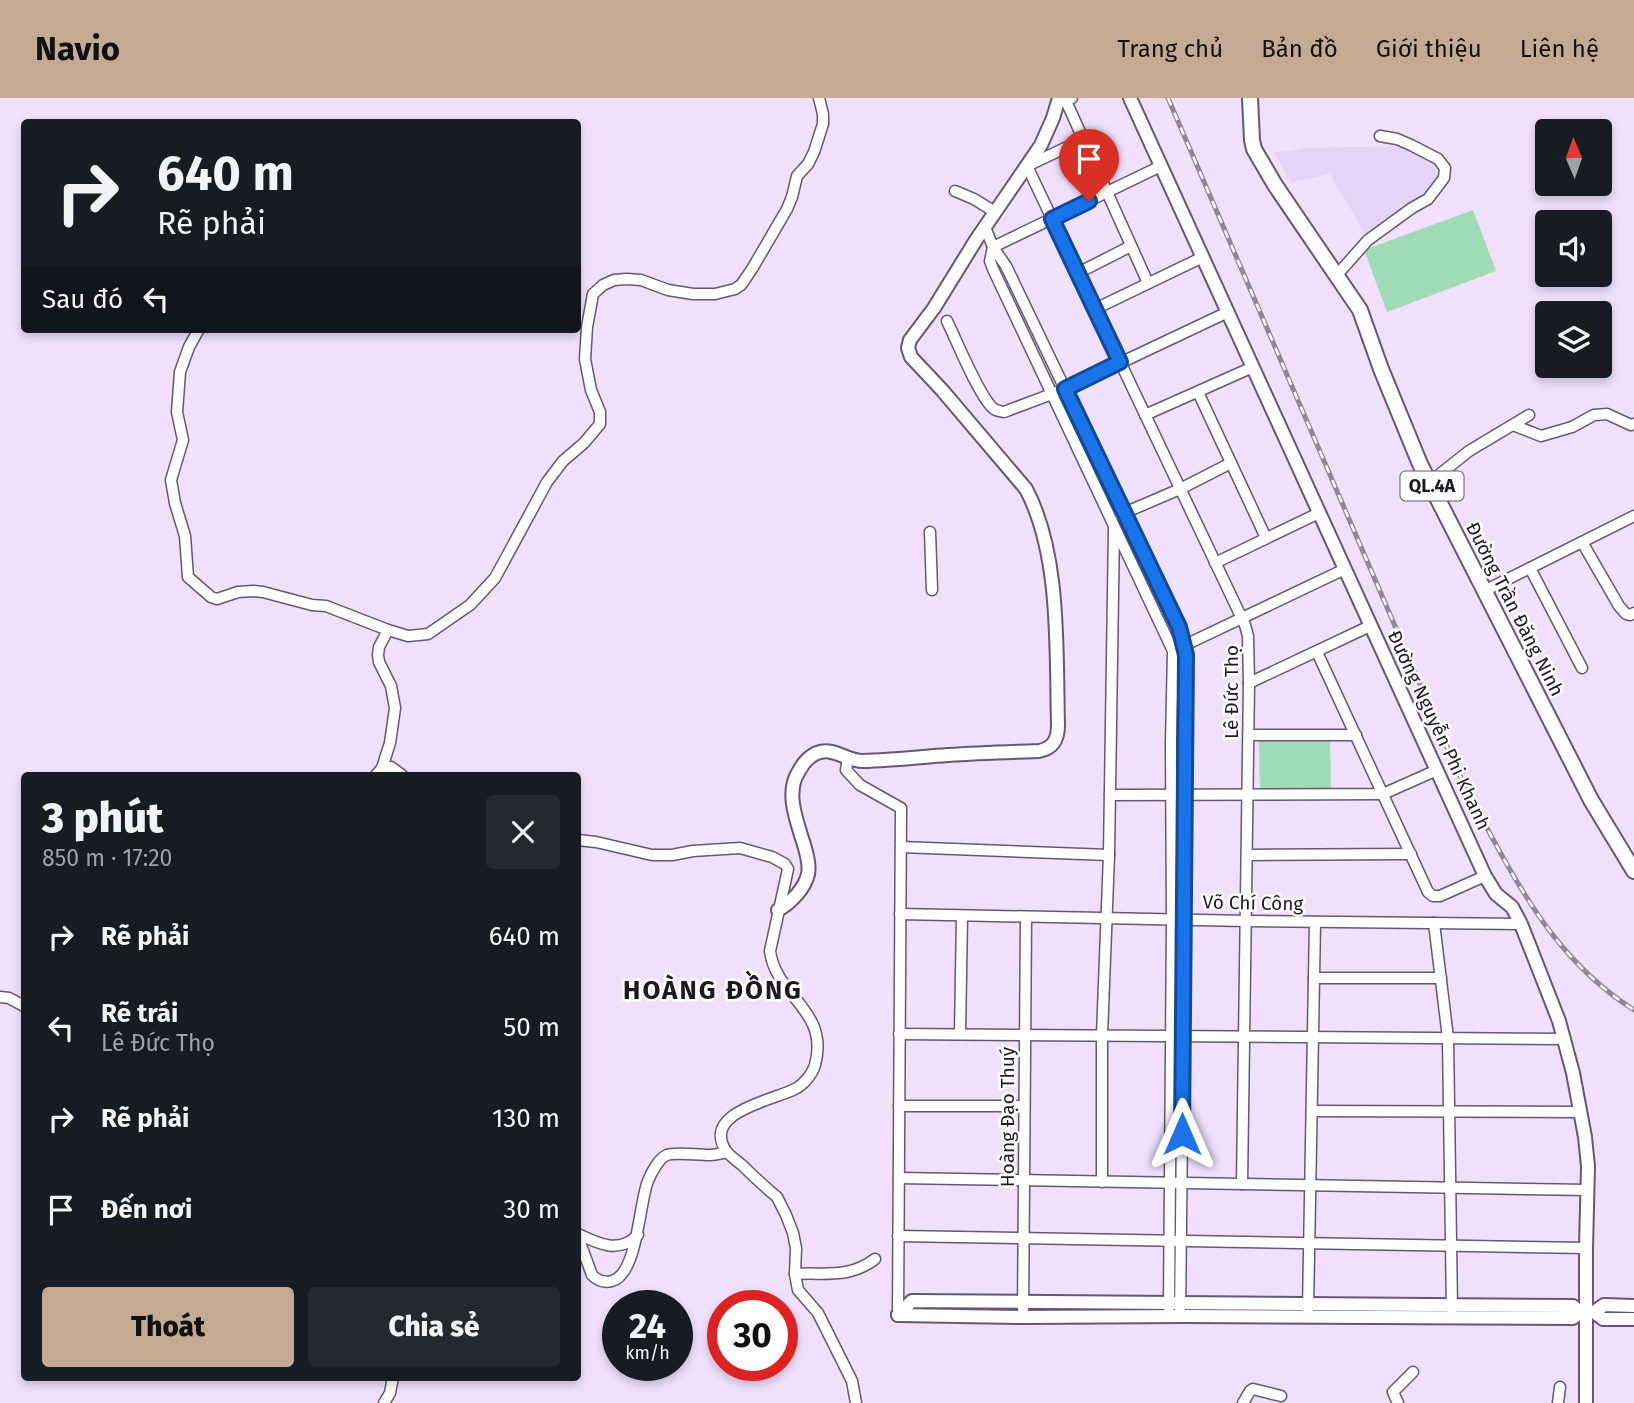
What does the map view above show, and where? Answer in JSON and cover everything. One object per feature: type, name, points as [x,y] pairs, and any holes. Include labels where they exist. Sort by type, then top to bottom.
[{"type":"main road","name":"Đường Trần Đăng Ninh","points":[[1250,98],[1254,149],[1275,185],[1360,310],[1420,464],[1591,800],[1634,870]]},
{"type":"street","points":[[197,333],[180,372],[177,412],[183,440],[171,480],[185,536],[188,577],[211,597],[218,599],[238,592],[264,592],[312,605],[326,606],[408,636],[428,634],[470,605],[495,578],[547,482],[563,461],[584,443],[600,424],[600,412],[591,390],[585,359],[593,294],[603,285],[625,279],[641,280],[683,293],[715,294],[741,285],[781,221],[792,197],[797,176],[808,164],[818,143],[823,124],[819,98]]},
{"type":"street","points":[[778,910],[795,896],[808,874],[792,792],[794,777],[814,755],[827,751],[858,761],[1038,751],[1047,749],[1058,736],[1052,585],[1044,532],[1034,505],[1026,489],[911,357],[908,348],[910,340],[1027,166],[1045,136],[1059,98]]},
{"type":"street","points":[[1072,98],[1066,101],[1148,283]]},
{"type":"street","name":"Đường Nguyễn Phi Khanh","points":[[1130,98],[1485,876],[1496,894],[1512,907],[1553,1003],[1570,1056],[1588,1156],[1586,1403]]},
{"type":"street","points":[[1336,276],[1368,240],[1427,199],[1444,178],[1445,168],[1438,159],[1397,139],[1380,136]]},
{"type":"street","points":[[1027,166],[1084,139]]},
{"type":"street","name":"Lê Đức Thọ","points":[[1027,166],[1248,636],[1247,921],[1242,1184]]},
{"type":"street","points":[[993,247],[1161,166]]},
{"type":"street","points":[[955,191],[995,212]]},
{"type":"street","points":[[985,227],[993,247],[1006,265],[1179,627],[1185,645],[1186,795],[1181,1183],[1175,1240]]},
{"type":"street","points":[[1078,274],[1131,246]]},
{"type":"street","points":[[993,247],[990,261],[993,269],[1173,651],[1170,1182],[1175,1240],[1175,1310]]},
{"type":"street","points":[[1095,309],[1203,257]]},
{"type":"street","points":[[947,321],[988,402],[995,410],[1004,412],[1065,389],[1228,312]]},
{"type":"street","points":[[1145,415],[1252,367]]},
{"type":"street","points":[[1198,392],[1266,538]]},
{"type":"street","points":[[1513,425],[1541,436],[1572,427],[1594,415],[1607,414],[1634,424]]},
{"type":"street","points":[[1430,482],[1469,451],[1529,415]]},
{"type":"street","points":[[1102,1182],[1102,1035],[1109,855],[1114,524],[1124,513],[1231,463]]},
{"type":"street","points":[[1215,563],[1319,513]]},
{"type":"street","points":[[1484,591],[1634,517]]},
{"type":"street","points":[[930,532],[932,590]]},
{"type":"street","points":[[1582,542],[1619,606],[1626,614],[1634,613]]},
{"type":"street","points":[[1530,568],[1582,668]]},
{"type":"street","points":[[1173,651],[1345,569]]},
{"type":"street","points":[[1249,683],[1370,626]]},
{"type":"street","points":[[379,772],[390,743],[395,708],[391,686],[378,655],[388,630]]},
{"type":"street","points":[[1317,652],[1428,892],[1433,896],[1440,896],[1485,876]]},
{"type":"street","points":[[1249,735],[1356,735]]},
{"type":"street","points":[[848,758],[846,770],[860,785],[901,807],[898,1315]]},
{"type":"street","points":[[379,772],[391,767],[398,772]]},
{"type":"street","points":[[1110,795],[1383,794],[1437,770]]},
{"type":"street","points":[[581,840],[652,855],[740,848],[772,858],[785,864],[788,869],[770,951],[772,965],[783,984],[815,1027],[817,1041],[814,1068],[806,1080],[795,1089],[746,1107],[730,1118],[724,1125],[723,1144],[727,1152],[777,1197],[793,1233],[798,1290],[818,1313],[852,1381],[856,1403]]},
{"type":"street","points":[[901,847],[1109,855]]},
{"type":"street","points":[[1247,855],[1411,854]]},
{"type":"street","name":"Võ Chí Công","points":[[900,914],[1521,924]]},
{"type":"street","points":[[960,1034],[962,916]]},
{"type":"street","name":"Hoàng Đạo Thuý","points":[[1023,1317],[1026,917]]},
{"type":"street","points":[[1308,1310],[1315,922]]},
{"type":"street","points":[[1434,923],[1448,1038],[1451,1318]]},
{"type":"street","points":[[1314,978],[1441,978]]},
{"type":"street","points":[[0,997],[21,1005]]},
{"type":"street","points":[[899,1034],[1565,1039]]},
{"type":"street","points":[[899,1106],[1024,1107]]},
{"type":"street","points":[[1312,1111],[1580,1112]]},
{"type":"street","points":[[581,1244],[595,1278],[605,1282],[618,1278],[638,1235],[647,1182],[665,1156],[718,1155],[727,1152]]},
{"type":"street","points":[[899,1178],[1588,1190]]},
{"type":"street","points":[[581,1236],[608,1246],[631,1242],[638,1235]]},
{"type":"street","points":[[898,1236],[1586,1248]]},
{"type":"street","points":[[795,1274],[845,1274],[864,1267],[874,1259]]},
{"type":"street","points":[[898,1315],[912,1301],[1023,1302],[1175,1310]]},
{"type":"street","points":[[898,1315],[1023,1317],[1175,1310],[1308,1310],[1452,1304],[1573,1306],[1603,1319],[1634,1319]]},
{"type":"street","points":[[1308,1310],[1451,1318],[1573,1318],[1604,1305],[1634,1306]]},
{"type":"street","points":[[1398,1403],[1393,1392],[1413,1372]]},
{"type":"street","points":[[384,1403],[390,1393],[392,1381]]},
{"type":"street","points":[[1558,1403],[1559,1387]]},
{"type":"street","points":[[1243,1403],[1253,1389],[1281,1396]]},
{"type":"shaded area","points":[[1408,146],[1438,165],[1441,173],[1423,199],[1366,235],[1330,174],[1291,182],[1274,153],[1305,148]]},
{"type":"green space","points":[[1473,210],[1496,271],[1387,312],[1364,250]]},
{"type":"green space","points":[[1330,739],[1331,789],[1260,791],[1259,741]]},
{"type":"railway","points":[[1168,98],[1471,798],[1522,890],[1553,935],[1589,975],[1634,1010]]},
{"type":"district","name":"HOÀNG ĐỒNG","points":[[713,990]]},
{"type":"route","points":[[1089,201],[1052,219],[1120,362],[1065,389],[1179,627],[1186,655],[1182,1134]]}]
